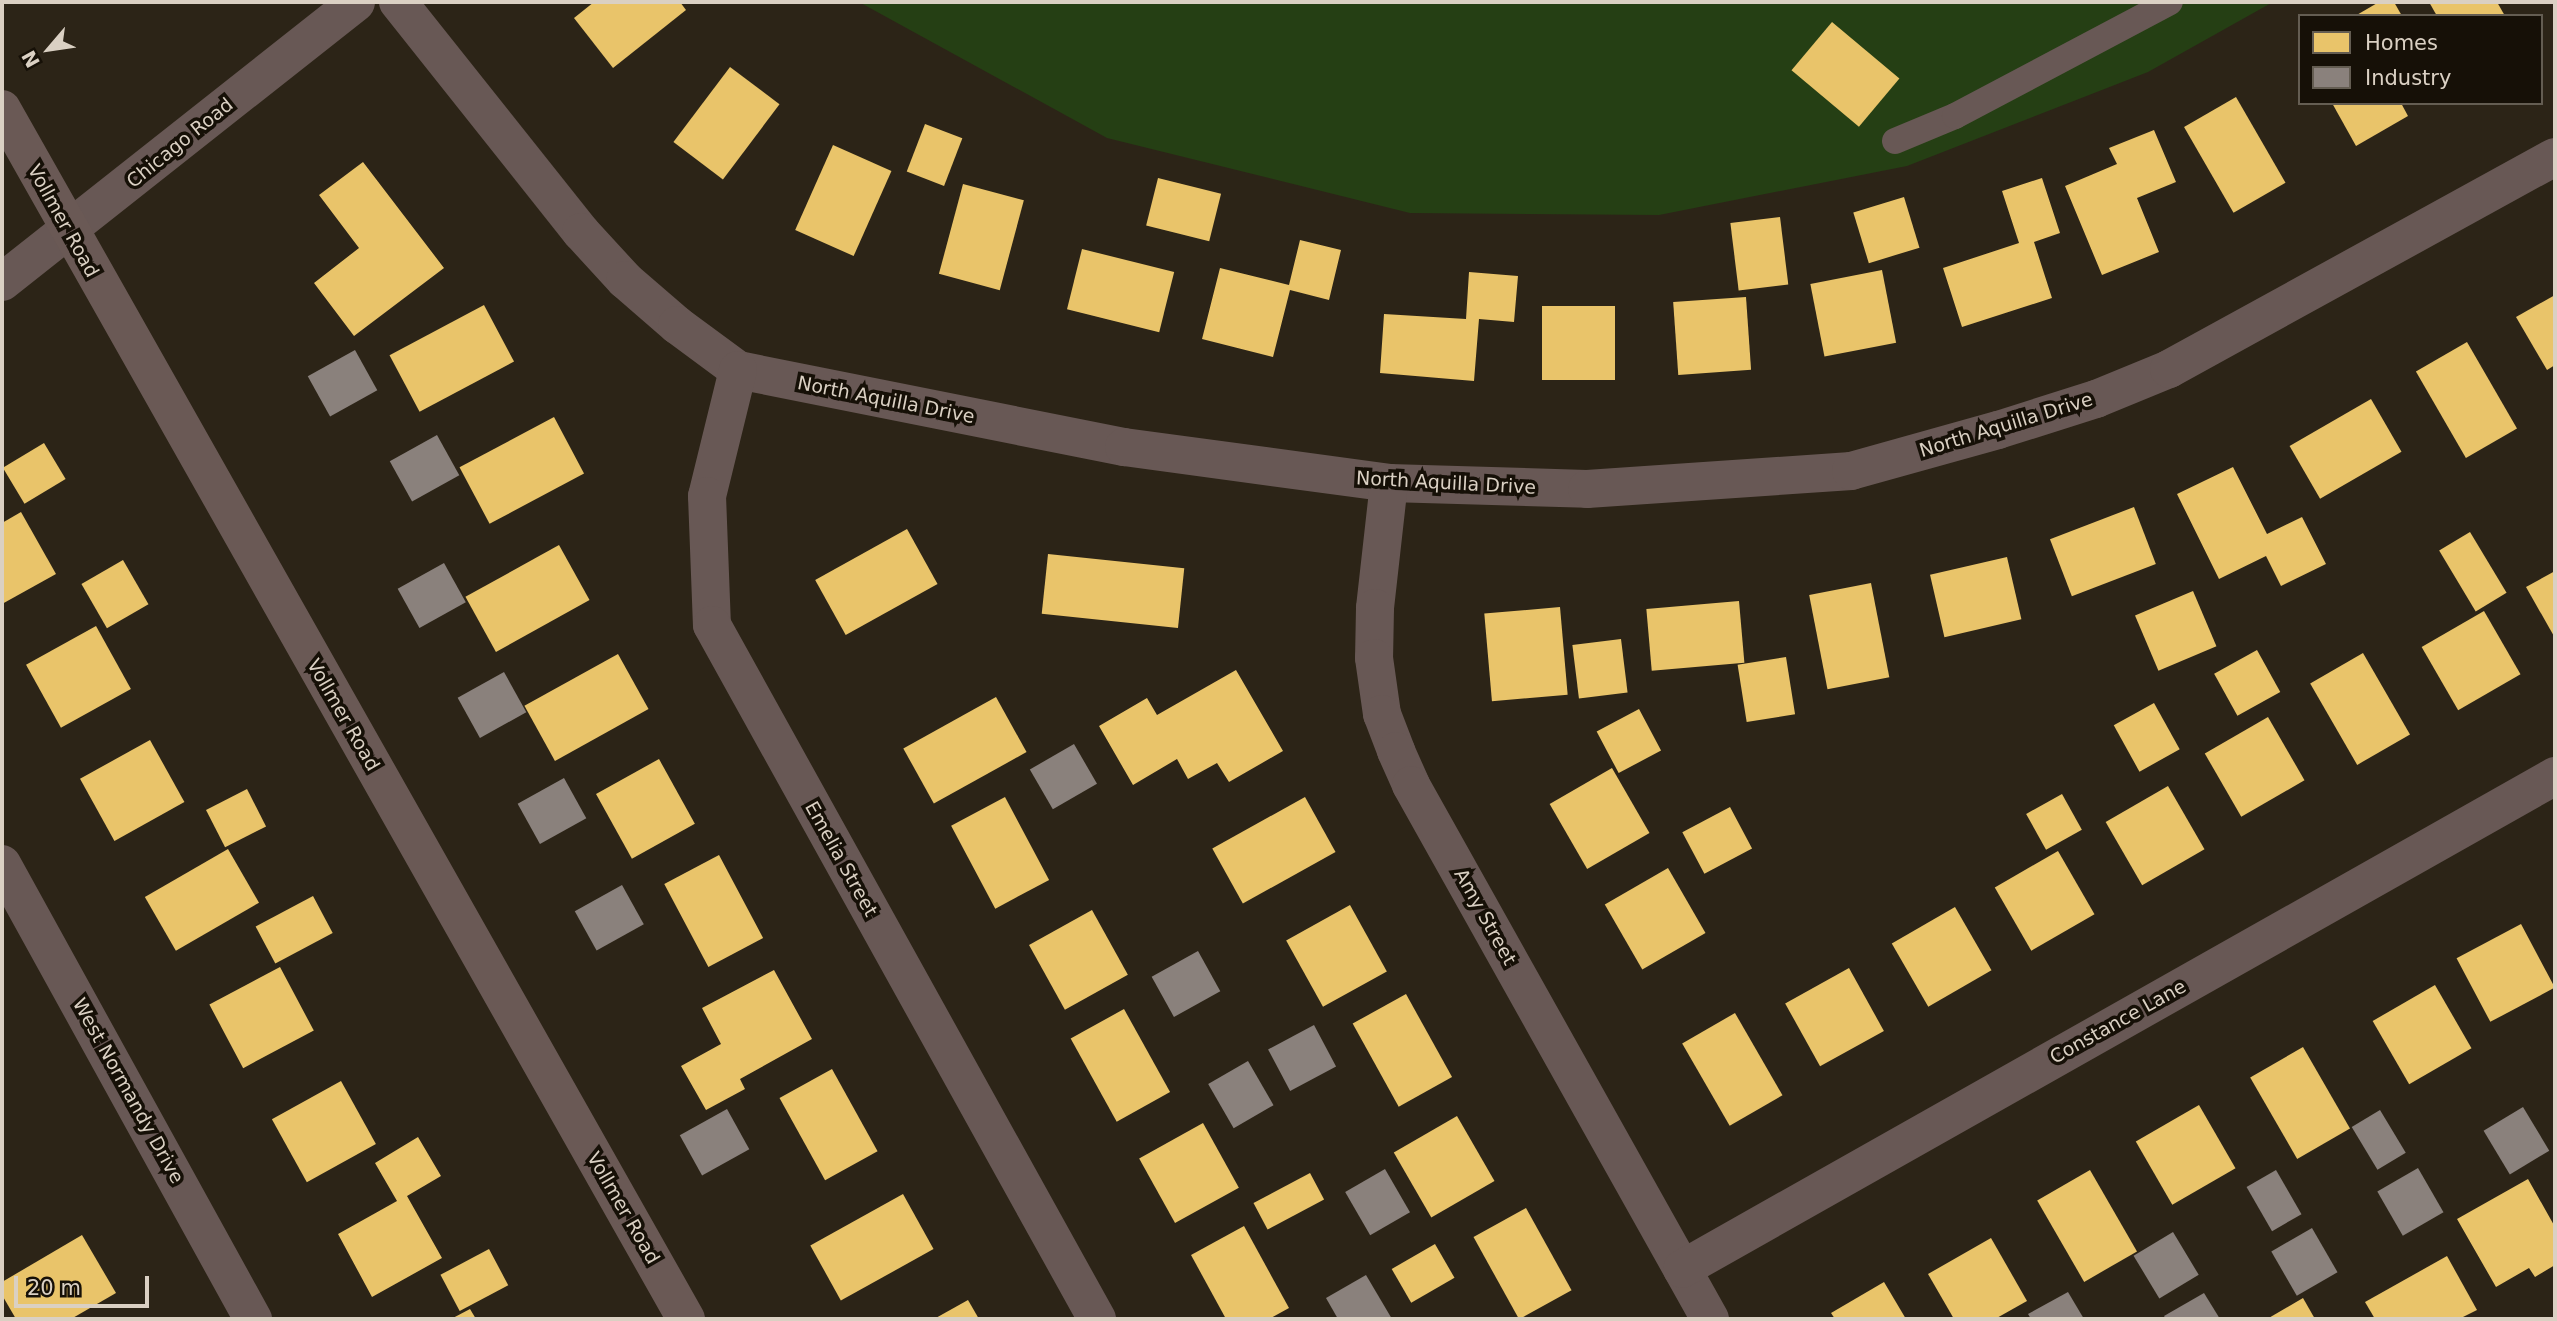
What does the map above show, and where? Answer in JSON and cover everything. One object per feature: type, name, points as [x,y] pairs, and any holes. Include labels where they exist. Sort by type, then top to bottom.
[{"type":"main road","name":"Vollmer Road","points":[[2,109],[68,232],[686,1319]]},
{"type":"street","name":"Chicago Road","points":[[2,282],[356,2]]},
{"type":"street","name":"North Aquilla Drive","points":[[398,2],[581,232],[625,280],[677,325],[738,370],[1124,447],[1390,483],[1587,489],[1851,471],[1998,430],[2096,399],[2169,369],[2555,157]]},
{"type":"street","name":"Emelia Street","points":[[738,370],[707,496],[712,625],[1097,1319]]},
{"type":"street","name":"Amy Street","points":[[1390,483],[1375,608],[1374,658],[1387,727],[1411,785],[1710,1319]]},
{"type":"street","name":"Constance Lane","points":[[1682,1269],[2555,776]]},
{"type":"street","name":"West Normandy Drive","points":[[2,864],[253,1319]]},
{"type":"lane","points":[[1895,141],[1955,116],[2170,2]]},
{"type":"green space","points":[[859,2],[2273,2],[2148,72],[1907,166],[1659,215],[1410,213],[1107,138]]},
{"type":"building: Homes","points":[[594,2],[680,2],[686,10],[613,68],[574,18]]},
{"type":"building: Homes","points":[[2379,2],[2394,2],[2401,14],[2358,14]]},
{"type":"building: Homes","points":[[2429,2],[2497,2],[2504,14],[2436,14]]},
{"type":"building: Homes","points":[[1832,22],[1899,79],[1859,127],[1792,70]]},
{"type":"building: Homes","points":[[730,67],[780,104],[723,179],[673,142]]},
{"type":"building: Homes","points":[[2236,97],[2286,183],[2234,213],[2184,127]]},
{"type":"building: Homes","points":[[2333,105],[2402,105],[2408,116],[2356,146]]},
{"type":"building: Homes","points":[[925,124],[962,138],[944,186],[907,172]]},
{"type":"building: Homes","points":[[2154,130],[2176,182],[2137,198],[2159,252],[2102,275],[2065,186],[2117,164],[2109,148]]},
{"type":"building: Homes","points":[[833,145],[891,171],[854,256],[795,230]]},
{"type":"building: Homes","points":[[363,162],[444,268],[354,336],[314,283],[359,248],[319,195]]},
{"type":"building: Homes","points":[[1158,178],[1221,194],[1209,241],[1146,226]]},
{"type":"building: Homes","points":[[2042,178],[2060,233],[2034,242],[2052,298],[1962,327],[1943,268],[2019,243],[2002,191]]},
{"type":"building: Homes","points":[[963,184],[1024,200],[1000,290],[939,274]]},
{"type":"building: Homes","points":[[1904,197],[1919,248],[1869,263],[1853,212]]},
{"type":"building: Homes","points":[[1780,217],[1788,284],[1739,291],[1730,223]]},
{"type":"building: Homes","points":[[1300,240],[1341,250],[1329,300],[1290,290],[1273,357],[1202,339],[1220,268],[1289,285]]},
{"type":"building: Homes","points":[[1082,249],[1174,272],[1159,332],[1067,309]]},
{"type":"building: Homes","points":[[1882,270],[1896,343],[1824,357],[1810,284]]},
{"type":"building: Homes","points":[[1469,272],[1518,276],[1514,322],[1479,319],[1474,381],[1380,373],[1384,314],[1466,319]]},
{"type":"building: Homes","points":[[2555,295],[2555,365],[2547,370],[2516,317]]},
{"type":"building: Homes","points":[[1746,297],[1751,370],[1678,375],[1673,302]]},
{"type":"building: Homes","points":[[484,305],[514,362],[420,412],[390,355]]},
{"type":"building: Homes","points":[[1542,306],[1615,306],[1615,380],[1542,380]]},
{"type":"building: Homes","points":[[2467,342],[2517,429],[2466,458],[2416,372]]},
{"type":"building: Homes","points":[[2371,399],[2402,452],[2320,499],[2290,446]]},
{"type":"building: Homes","points":[[554,417],[584,474],[490,524],[460,467]]},
{"type":"building: Homes","points":[[44,443],[66,479],[24,504],[3,468]]},
{"type":"building: Homes","points":[[2233,467],[2267,534],[2302,517],[2326,564],[2281,586],[2266,556],[2219,579],[2177,494]]},
{"type":"building: Homes","points":[[2134,507],[2156,564],[2072,596],[2050,539]]},
{"type":"building: Homes","points":[[21,512],[56,574],[2,604],[2,523]]},
{"type":"building: Homes","points":[[907,529],[938,584],[846,635],[815,580]]},
{"type":"building: Homes","points":[[2470,532],[2507,593],[2476,611],[2439,551]]},
{"type":"building: Homes","points":[[559,545],[590,600],[496,652],[465,597]]},
{"type":"building: Homes","points":[[1048,554],[1184,568],[1178,628],[1042,614]]},
{"type":"building: Homes","points":[[2007,557],[2021,619],[1944,637],[1930,575]]},
{"type":"building: Homes","points":[[123,560],[148,604],[107,628],[81,584]]},
{"type":"building: Homes","points":[[2555,571],[2555,638],[2526,587]]},
{"type":"building: Homes","points":[[1871,583],[1889,677],[1827,689],[1809,595]]},
{"type":"building: Homes","points":[[2193,591],[2216,646],[2158,671],[2135,616]]},
{"type":"building: Homes","points":[[1739,601],[1744,663],[1652,671],[1646,609]]},
{"type":"building: Homes","points":[[1560,607],[1568,695],[1492,701],[1484,614]]},
{"type":"building: Homes","points":[[2484,611],[2520,674],[2458,710],[2422,647]]},
{"type":"building: Homes","points":[[96,626],[131,689],[61,728],[26,665]]},
{"type":"building: Homes","points":[[1621,639],[1628,693],[1579,699],[1572,645]]},
{"type":"building: Homes","points":[[2257,650],[2280,692],[2237,716],[2214,674]]},
{"type":"building: Homes","points":[[2363,653],[2410,734],[2357,765],[2310,684]]},
{"type":"building: Homes","points":[[618,654],[649,709],[555,761],[524,706]]},
{"type":"building: Homes","points":[[1786,657],[1795,714],[1747,722],[1738,665]]},
{"type":"building: Homes","points":[[1236,670],[1283,751],[1229,782],[1217,763],[1188,779],[1177,759],[1133,785],[1099,726],[1147,698],[1157,715]]},
{"type":"building: Homes","points":[[996,697],[1027,752],[934,803],[903,748]]},
{"type":"building: Homes","points":[[2154,703],[2180,749],[2139,772],[2114,725]]},
{"type":"building: Homes","points":[[1639,709],[1661,750],[1619,773],[1597,732]]},
{"type":"building: Homes","points":[[2268,717],[2304,780],[2241,817],[2205,754]]},
{"type":"building: Homes","points":[[150,740],[184,802],[114,841],[80,779]]},
{"type":"building: Homes","points":[[659,759],[695,824],[632,859],[596,794]]},
{"type":"building: Homes","points":[[1612,768],[1650,833],[1587,869],[1550,804]]},
{"type":"building: Homes","points":[[2168,786],[2204,849],[2142,885],[2106,822]]},
{"type":"building: Homes","points":[[247,789],[266,826],[225,847],[206,810]]},
{"type":"building: Homes","points":[[2062,794],[2082,830],[2046,850],[2026,814]]},
{"type":"building: Homes","points":[[1005,797],[1049,880],[995,909],[951,826]]},
{"type":"building: Homes","points":[[1305,797],[1336,852],[1243,903],[1212,848]]},
{"type":"building: Homes","points":[[1730,807],[1752,848],[1704,874],[1682,832]]},
{"type":"building: Homes","points":[[228,849],[259,903],[176,951],[145,897]]},
{"type":"building: Homes","points":[[2058,851],[2094,914],[2031,951],[1995,888]]},
{"type":"building: Homes","points":[[719,855],[763,938],[708,967],[664,884]]},
{"type":"building: Homes","points":[[1668,868],[1706,933],[1642,969],[1605,904]]},
{"type":"building: Homes","points":[[313,896],[333,933],[275,964],[256,927]]},
{"type":"building: Homes","points":[[1350,905],[1387,971],[1323,1007],[1286,940]]},
{"type":"building: Homes","points":[[1955,907],[1992,970],[1928,1007],[1892,944]]},
{"type":"building: Homes","points":[[1092,910],[1128,975],[1065,1010],[1029,945]]},
{"type":"building: Homes","points":[[2521,924],[2555,988],[2490,1022],[2457,958]]},
{"type":"building: Homes","points":[[280,967],[314,1031],[243,1068],[209,1005]]},
{"type":"building: Homes","points":[[1849,968],[1884,1031],[1820,1066],[1785,1003]]},
{"type":"building: Homes","points":[[774,970],[812,1039],[740,1079],[745,1089],[706,1110],[681,1066],[721,1044],[702,1008]]},
{"type":"building: Homes","points":[[2435,985],[2472,1048],[2409,1084],[2373,1021]]},
{"type":"building: Homes","points":[[1406,994],[1452,1077],[1399,1107],[1353,1024]]},
{"type":"building: Homes","points":[[1124,1009],[1170,1092],[1117,1122],[1071,1039]]},
{"type":"building: Homes","points":[[1735,1013],[1782,1095],[1730,1126],[1682,1044]]},
{"type":"building: Homes","points":[[2303,1047],[2350,1128],[2297,1159],[2250,1078]]},
{"type":"building: Homes","points":[[832,1069],[878,1151],[825,1180],[780,1098]]},
{"type":"building: Homes","points":[[341,1081],[376,1144],[307,1182],[272,1119]]},
{"type":"building: Homes","points":[[2199,1105],[2236,1168],[2172,1205],[2136,1142]]},
{"type":"building: Homes","points":[[1457,1116],[1494,1181],[1431,1217],[1394,1152]]},
{"type":"building: Homes","points":[[1203,1123],[1239,1188],[1175,1223],[1139,1158]]},
{"type":"building: Homes","points":[[418,1137],[441,1176],[407,1196],[442,1258],[372,1297],[338,1234],[397,1201],[375,1163]]},
{"type":"building: Homes","points":[[2090,1170],[2137,1251],[2084,1282],[2037,1200]]},
{"type":"building: Homes","points":[[1310,1173],[1324,1199],[1268,1230],[1253,1203]]},
{"type":"building: Homes","points":[[2528,1179],[2555,1227],[2555,1265],[2535,1277],[2529,1268],[2496,1287],[2457,1219]]},
{"type":"building: Homes","points":[[903,1194],[934,1249],[841,1300],[810,1245]]},
{"type":"building: Homes","points":[[1526,1208],[1572,1290],[1519,1319],[1474,1237]]},
{"type":"building: Homes","points":[[1244,1226],[1289,1308],[1269,1319],[1226,1319],[1191,1255]]},
{"type":"building: Homes","points":[[82,1235],[116,1293],[71,1319],[16,1319],[2,1295],[2,1282]]},
{"type":"building: Homes","points":[[1991,1238],[2027,1301],[1995,1319],[1954,1319],[1928,1274]]},
{"type":"building: Homes","points":[[1435,1244],[1454,1278],[1411,1303],[1392,1269]]},
{"type":"building: Homes","points":[[489,1249],[508,1285],[460,1311],[440,1275]]},
{"type":"building: Homes","points":[[2447,1256],[2477,1310],[2459,1319],[2375,1319],[2365,1302]]},
{"type":"building: Homes","points":[[1884,1282],[1906,1319],[1835,1319],[1831,1313]]},
{"type":"building: Homes","points":[[2303,1298],[2315,1319],[2267,1319]]},
{"type":"building: Homes","points":[[968,1300],[979,1319],[934,1319]]},
{"type":"building: Homes","points":[[470,1309],[476,1319],[451,1319]]},
{"type":"building: Industry","points":[[355,350],[377,390],[330,416],[308,376]]},
{"type":"building: Industry","points":[[437,435],[459,475],[412,501],[390,461]]},
{"type":"building: Industry","points":[[444,563],[466,602],[419,628],[398,589]]},
{"type":"building: Industry","points":[[504,672],[526,712],[480,738],[458,698]]},
{"type":"building: Industry","points":[[1074,744],[1097,784],[1053,809],[1030,770]]},
{"type":"building: Industry","points":[[564,778],[586,818],[540,844],[518,804]]},
{"type":"building: Industry","points":[[622,885],[644,924],[597,951],[575,911]]},
{"type":"building: Industry","points":[[1198,951],[1220,991],[1174,1017],[1152,977]]},
{"type":"building: Industry","points":[[1314,1025],[1336,1066],[1290,1091],[1268,1049]]},
{"type":"building: Industry","points":[[1248,1061],[1274,1105],[1234,1128],[1208,1084]]},
{"type":"building: Industry","points":[[2523,1107],[2549,1151],[2510,1174],[2484,1131]]},
{"type":"building: Industry","points":[[727,1109],[749,1149],[702,1175],[680,1135]]},
{"type":"building: Industry","points":[[2380,1110],[2406,1153],[2377,1170],[2352,1127]]},
{"type":"building: Industry","points":[[2418,1168],[2444,1212],[2403,1236],[2377,1192]]},
{"type":"building: Industry","points":[[1385,1169],[1410,1212],[1370,1235],[1345,1192]]},
{"type":"building: Industry","points":[[2276,1170],[2302,1214],[2272,1231],[2247,1187]]},
{"type":"building: Industry","points":[[2312,1228],[2338,1272],[2297,1296],[2271,1252]]},
{"type":"building: Industry","points":[[2173,1232],[2199,1275],[2159,1299],[2134,1256]]},
{"type":"building: Industry","points":[[1366,1275],[1392,1319],[1338,1319],[1326,1298]]},
{"type":"building: Industry","points":[[2068,1292],[2084,1319],[2031,1319],[2028,1314]]},
{"type":"building: Industry","points":[[2204,1293],[2220,1319],[2166,1319],[2164,1316]]}]
